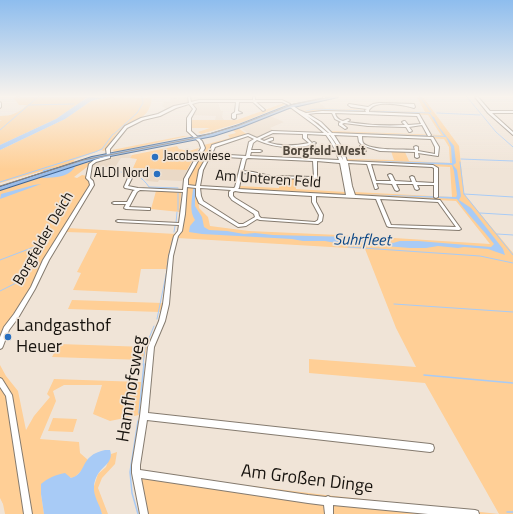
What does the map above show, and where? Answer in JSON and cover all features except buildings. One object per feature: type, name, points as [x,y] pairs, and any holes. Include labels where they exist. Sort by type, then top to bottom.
[{"type":"main road","points":[[0,189],[109,155],[196,138],[249,121]]},
{"type":"street","points":[[109,155],[108,149],[126,127],[138,121]]},
{"type":"street","name":"Hamfhofsweg","points":[[144,514],[136,473],[144,416],[151,347],[163,316],[172,253],[176,236],[180,230],[187,176],[203,148],[202,144],[189,128],[189,121]]},
{"type":"street","points":[[314,121],[330,134],[341,149],[351,196]]},
{"type":"street","points":[[340,121],[344,123],[376,127],[392,124],[408,126],[423,125]]},
{"type":"street","points":[[345,128],[340,124],[347,121]]},
{"type":"street","points":[[376,127],[377,121]]},
{"type":"street","points":[[421,121],[437,147],[436,162]]},
{"type":"street","points":[[499,121],[513,134]]},
{"type":"street","points":[[404,122],[410,131]]},
{"type":"street","points":[[392,124],[394,130]]},
{"type":"street","points":[[314,195],[314,203],[320,210],[321,215],[318,222],[262,220],[257,217],[253,211],[231,198],[232,192],[237,188],[244,159],[248,156],[251,142],[272,132],[431,137]]},
{"type":"street","points":[[305,133],[305,138],[312,143],[314,152]]},
{"type":"street","points":[[257,217],[244,225],[238,226],[199,200],[199,173],[210,155],[213,146],[248,135],[278,146],[295,147],[312,143]]},
{"type":"street","points":[[360,135],[361,142],[364,145],[381,150],[437,155]]},
{"type":"street","points":[[264,142],[272,139]]},
{"type":"street","points":[[291,142],[297,152]]},
{"type":"street","points":[[364,145],[362,146],[364,151]]},
{"type":"street","points":[[378,145],[384,156]]},
{"type":"street","points":[[278,146],[278,152]]},
{"type":"street","points":[[399,146],[400,151]]},
{"type":"street","points":[[416,147],[417,157]]},
{"type":"street","points":[[249,151],[260,151]]},
{"type":"street","points":[[210,155],[433,166],[436,168],[437,199],[459,229],[389,226],[378,198]]},
{"type":"street","name":"Borgfelder Deich","points":[[0,346],[6,329],[16,316],[33,288],[46,260],[92,185],[88,173],[90,161]]},
{"type":"street","points":[[241,172],[270,177],[316,178],[315,161]]},
{"type":"street","points":[[369,163],[375,179],[374,182],[376,188]]},
{"type":"street","points":[[390,175],[397,190]]},
{"type":"street","points":[[412,177],[416,189]]},
{"type":"street","points":[[130,178],[126,187],[139,189]]},
{"type":"street","points":[[374,182],[436,184]]},
{"type":"street","name":"Am Unteren Feld","points":[[139,189],[199,187],[314,195],[437,199]]},
{"type":"street","points":[[139,189],[135,191],[126,208],[148,209]]},
{"type":"street","points":[[114,203],[129,203]]},
{"type":"street","points":[[118,221],[181,224]]},
{"type":"street","points":[[0,381],[9,395],[28,514]]},
{"type":"street","points":[[144,416],[430,448]]},
{"type":"street","name":"Am Großen Dinge","points":[[136,473],[308,499],[475,514]]},
{"type":"street","points":[[328,500],[329,514]]},
{"type":"shaded area","points":[[0,121],[52,121],[0,145]]},
{"type":"shaded area","points":[[61,121],[134,121],[120,130],[104,151],[101,150],[74,160],[75,166],[90,162],[87,167],[74,177],[77,178],[82,175],[87,176],[90,184],[30,291],[0,338],[0,190],[39,178],[42,171],[0,183],[0,150]]},
{"type":"shaded area","points":[[191,121],[245,121],[201,134],[198,132],[210,128],[192,128]]},
{"type":"shaded area","points":[[257,121],[284,122],[270,128],[273,130],[256,138],[242,129],[244,128],[242,127]]},
{"type":"shaded area","points":[[432,121],[441,121],[459,146],[464,194],[513,253],[513,514],[499,514],[425,383],[309,373],[309,359],[416,367],[396,328],[365,249],[177,238],[183,227],[187,188],[197,188],[199,208],[208,217],[210,226],[249,231],[490,244],[456,201],[355,195],[354,192],[452,197],[450,167],[348,162],[347,159],[394,160],[391,151],[405,152],[409,161],[450,163],[449,147],[444,139],[333,134],[331,131],[441,135]]},
{"type":"shaded area","points":[[238,128],[248,135],[211,146],[211,150],[197,176],[198,185],[188,185],[187,179],[204,145],[230,138],[228,135],[236,133],[233,130]]},
{"type":"shaded area","points":[[188,136],[115,152],[112,150]]},
{"type":"shaded area","name":"Jacobswiese","points":[[177,146],[179,149],[189,151],[199,148],[187,170],[133,168],[137,159],[130,158],[132,155]]},
{"type":"shaded area","points":[[125,154],[132,155],[130,158],[121,158],[115,167],[91,167],[95,162]]},
{"type":"shaded area","points":[[142,168],[187,170],[182,181],[159,180],[158,182],[147,181],[139,173]]},
{"type":"shaded area","points":[[280,178],[296,179],[296,189],[345,192],[345,194],[344,196],[241,191],[238,189],[239,186],[279,188]]},
{"type":"shaded area","points":[[156,191],[181,192],[180,212],[151,209]]},
{"type":"shaded area","points":[[67,228],[176,234],[168,269],[141,269],[137,293],[73,290],[81,273],[77,272],[97,233],[65,232]]},
{"type":"shaded area","points":[[72,300],[163,303],[160,312],[68,309]]},
{"type":"shaded area","points":[[59,344],[147,347],[144,360],[52,357]]},
{"type":"shaded area","points":[[0,365],[6,376],[18,391],[26,430],[34,416],[50,397],[47,394],[54,379],[141,382],[139,415],[110,421],[93,414],[102,385],[64,385],[53,391],[56,401],[40,439],[79,442],[80,453],[88,460],[77,475],[72,478],[69,477],[41,494],[44,514],[5,514],[0,498]]},
{"type":"shaded area","points":[[53,418],[77,419],[73,432],[48,431]]},
{"type":"shaded area","points":[[117,452],[115,464],[102,478],[98,488],[108,514],[102,514],[94,497],[94,486],[98,474],[106,467],[111,454]]},
{"type":"shaded area","points":[[139,472],[325,495],[499,514],[147,514]]},
{"type":"water","points":[[52,121],[61,121],[0,150],[0,145]]},
{"type":"water","name":"Suhrfleet","points":[[434,121],[436,121],[454,146],[456,163],[453,165],[457,170],[461,196],[459,200],[471,208],[503,249],[505,255],[488,249],[464,247],[458,248],[438,246],[410,248],[385,246],[367,242],[341,244],[325,241],[303,241],[189,232],[190,226],[195,220],[191,205],[193,189],[195,188],[195,206],[202,217],[204,227],[209,230],[244,234],[255,233],[273,235],[351,237],[361,240],[377,239],[393,243],[400,241],[418,241],[491,247],[494,244],[457,199],[356,194],[456,197],[454,171],[452,165],[349,160],[452,163],[451,147],[446,137],[333,132],[444,136]]},
{"type":"water","points":[[69,165],[75,167],[72,171],[65,175],[41,177],[43,170]]},
{"type":"water","points":[[41,184],[0,199],[1,194]]},
{"type":"water","points":[[110,450],[111,458],[97,475],[94,486],[95,494],[102,514],[44,514],[41,484],[52,477],[65,473],[71,478],[75,477],[80,472],[87,460],[97,452]]},
{"type":"waterway","points":[[0,130],[10,121]]},
{"type":"waterway","points":[[114,134],[128,121]]},
{"type":"waterway","points":[[487,121],[496,132],[513,147]]},
{"type":"waterway","points":[[0,182],[95,152],[102,149],[113,134]]},
{"type":"waterway","points":[[461,159],[513,161]]},
{"type":"waterway","points":[[460,162],[464,194]]},
{"type":"waterway","points":[[121,172],[137,176],[149,187],[178,188]]},
{"type":"waterway","points":[[178,193],[178,210]]},
{"type":"waterway","points":[[464,194],[513,197]]},
{"type":"waterway","points":[[464,194],[513,255]]},
{"type":"waterway","points":[[176,223],[177,212]]},
{"type":"waterway","points":[[480,213],[513,215]]},
{"type":"waterway","points":[[174,232],[175,226]]},
{"type":"waterway","points":[[497,234],[513,235]]},
{"type":"waterway","points":[[170,251],[173,238]]},
{"type":"waterway","points":[[0,260],[34,247]]},
{"type":"waterway","name":"Suhrfleet","points":[[348,247],[480,256],[513,263]]},
{"type":"waterway","points":[[167,267],[169,254]]},
{"type":"waterway","points":[[0,291],[24,279],[34,262]]},
{"type":"waterway","points":[[157,319],[167,270]]},
{"type":"waterway","points":[[394,304],[513,312]]},
{"type":"waterway","points":[[143,365],[145,348],[154,326]]},
{"type":"waterway","points":[[139,413],[144,364]]},
{"type":"waterway","points":[[424,375],[513,383]]},
{"type":"waterway","points":[[138,421],[130,472],[132,493],[138,514]]},
{"type":"waterway","points":[[507,512],[513,512]]},
{"type":"tram line","points":[[0,186],[83,160],[191,139],[250,121]]},
{"type":"place","name":"Jacobswiese","points":[[155,157]]},
{"type":"place","name":"ALDI Nord","points":[[157,174]]},
{"type":"place","name":"Landgasthof Heuer","points":[[8,337]]},
{"type":"district","name":"Borgfeld-West","points":[[324,152]]}]
